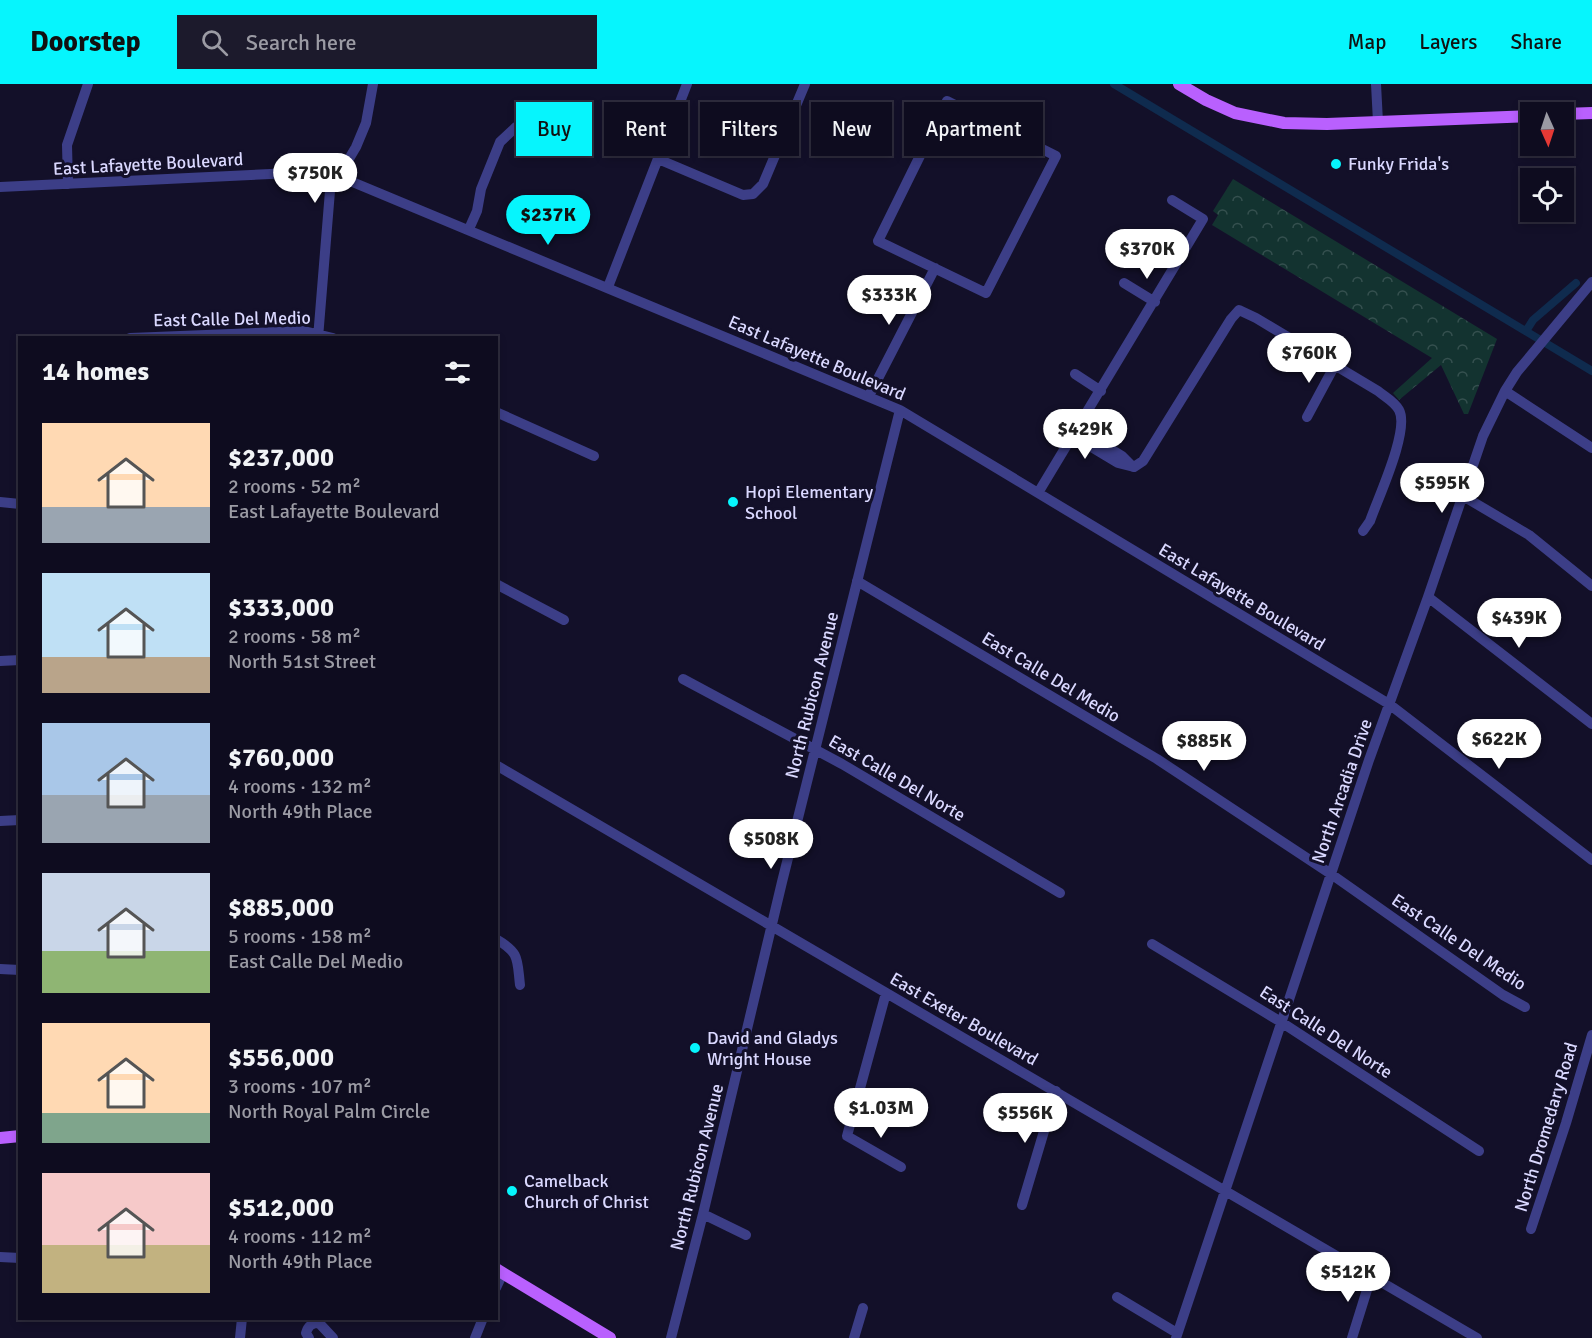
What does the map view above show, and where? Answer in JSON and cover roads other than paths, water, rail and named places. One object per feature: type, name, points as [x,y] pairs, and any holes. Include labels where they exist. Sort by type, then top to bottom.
[{"type":"main road","points":[[1179,84],[1235,113],[1261,120],[1311,124],[1520,116]]},
{"type":"main road","points":[[1574,114],[1592,113]]},
{"type":"main road","points":[[0,1138],[18,1136]]},
{"type":"main road","points":[[500,1271],[610,1338]]},
{"type":"street","points":[[68,184],[67,145],[88,84]]},
{"type":"street","points":[[319,335],[330,191],[356,147],[366,123],[373,84]]},
{"type":"street","points":[[608,287],[687,84]]},
{"type":"street","points":[[658,159],[743,195],[753,194],[763,184],[805,84]]},
{"type":"street","points":[[1376,84],[1378,122]]},
{"type":"street","points":[[948,100],[1056,156],[986,293],[935,268],[878,241],[948,100]]},
{"type":"street","points":[[469,229],[477,211],[481,189],[500,142],[516,128]]},
{"type":"street","name":"East Lafayette Boulevard","points":[[0,187],[313,172],[339,176],[869,396],[900,410],[1389,704],[1592,860]]},
{"type":"street","points":[[1038,493],[1203,219],[1172,200]]},
{"type":"street","points":[[869,396],[935,268]]},
{"type":"street","name":"North Arcadia Drive","points":[[1176,1335],[1389,704],[1483,436],[1505,391],[1536,346],[1592,282]]},
{"type":"street","points":[[1124,283],[1155,302]]},
{"type":"street","points":[[1075,432],[1102,448],[1118,463],[1134,468],[1143,461],[1231,319],[1239,310],[1394,402],[1400,411],[1402,423],[1400,441],[1370,522],[1363,531]]},
{"type":"street","name":"East Calle Del Medio","points":[[180,336],[304,331],[319,335]]},
{"type":"street","points":[[1307,417],[1335,365]]},
{"type":"street","points":[[1075,374],[1101,391]]},
{"type":"street","points":[[1505,391],[1592,448]]},
{"type":"street","name":"North Rubicon Avenue","points":[[671,1338],[900,410]]},
{"type":"street","points":[[498,413],[594,456]]},
{"type":"street","points":[[1463,496],[1529,536],[1592,586]]},
{"type":"street","points":[[0,502],[18,504]]},
{"type":"street","name":"East Calle Del Medio","points":[[857,580],[1157,759],[1331,874],[1503,995],[1525,1007]]},
{"type":"street","points":[[498,585],[564,620]]},
{"type":"street","points":[[1428,597],[1592,724]]},
{"type":"street","points":[[0,661],[18,660]]},
{"type":"street","name":"East Calle Del Norte","points":[[682,679],[816,749],[1060,893]]},
{"type":"street","name":"East Exeter Boulevard","points":[[498,766],[1477,1338]]},
{"type":"street","points":[[0,821],[18,820]]},
{"type":"street","points":[[498,940],[512,948],[516,956],[520,985]]},
{"type":"street","name":"East Calle Del Norte","points":[[1152,944],[1281,1022],[1479,1151]]},
{"type":"street","points":[[0,969],[18,970]]},
{"type":"street","points":[[886,993],[847,1136],[902,1167]]},
{"type":"street","name":"North Dromedary Road","points":[[1532,1229],[1589,1055],[1592,1035]]},
{"type":"street","points":[[1022,1205],[1056,1091]]},
{"type":"street","points":[[703,1214],[746,1235]]},
{"type":"street","points":[[0,1257],[18,1258]]},
{"type":"street","points":[[1352,1338],[1371,1277]]},
{"type":"street","points":[[1117,1297],[1176,1335]]},
{"type":"street","points":[[854,1338],[863,1308]]},
{"type":"street","points":[[240,1338],[242,1320]]},
{"type":"street","points":[[475,1338],[482,1320]]},
{"type":"street","points":[[308,1333],[313,1323],[319,1323],[333,1338]]},
{"type":"waterway","points":[[1114,84],[1592,371]]},
{"type":"waterway","points":[[1526,331],[1533,320],[1576,283]]},
{"type":"place","name":"Funky Frida's","points":[[1336,164]]},
{"type":"place","name":"Hopi Elementary School","points":[[733,502]]},
{"type":"place","name":"David and Gladys Wright House","points":[[695,1048]]},
{"type":"place","name":"Camelback Church of Christ","points":[[512,1191]]}]
